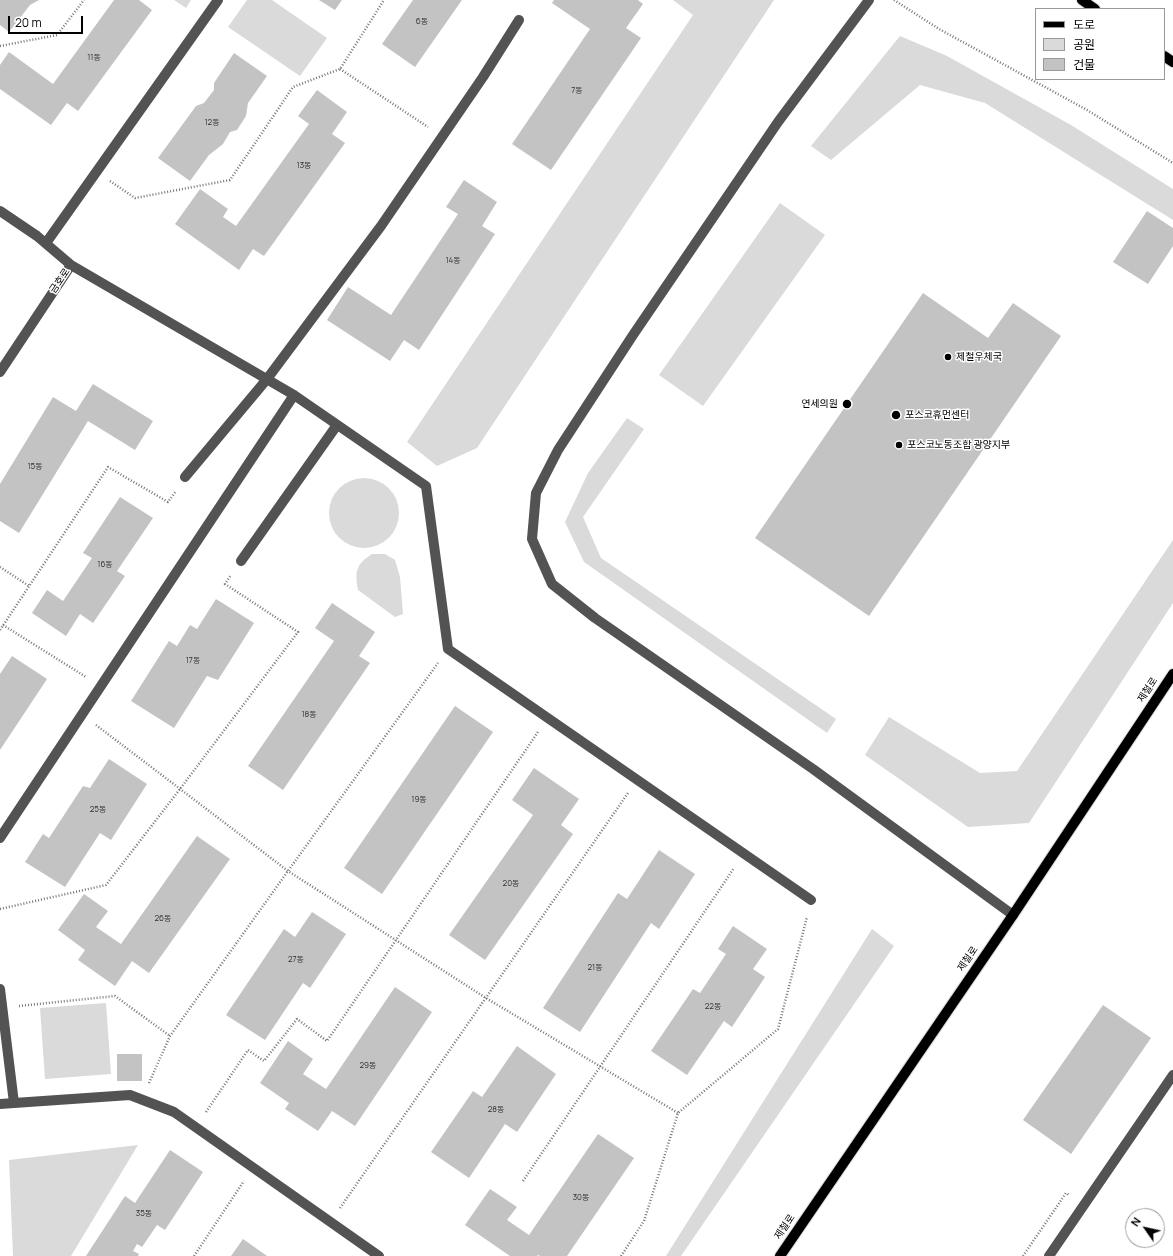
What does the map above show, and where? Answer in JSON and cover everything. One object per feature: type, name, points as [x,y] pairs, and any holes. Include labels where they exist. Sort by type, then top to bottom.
[{"type":"main road","points":[[1082,0],[1094,8]]},
{"type":"main road","name":"제철로","points":[[780,1256],[1013,916],[1173,674]]},
{"type":"street","points":[[46,244],[218,0]]},
{"type":"street","points":[[869,0],[778,122],[633,335],[558,450],[536,493],[532,539],[552,584],[594,618],[813,769],[1013,916]]},
{"type":"street","points":[[185,477],[267,379],[381,226],[443,137],[519,20]]},
{"type":"street","name":"금호로","points":[[0,211],[46,244],[71,265],[0,372]]},
{"type":"street","points":[[71,265],[294,395],[426,486],[448,649],[811,900]]},
{"type":"street","points":[[0,838],[294,395]]},
{"type":"street","points":[[240,561],[337,424]]},
{"type":"street","points":[[0,989],[14,1103]]},
{"type":"street","points":[[1049,1256],[1173,1075]]},
{"type":"street","points":[[0,1104],[130,1095],[174,1112],[379,1256]]},
{"type":"path","points":[[0,46],[57,35],[84,0]]},
{"type":"path","points":[[96,172],[136,198],[230,180],[293,87],[340,69],[384,0]]},
{"type":"path","points":[[894,0],[939,29],[1087,110],[1173,163]]},
{"type":"path","points":[[340,69],[443,137]]},
{"type":"path","points":[[0,630],[108,467],[168,502],[185,477]]},
{"type":"path","points":[[0,909],[106,885],[298,632],[225,584],[240,561]]},
{"type":"path","points":[[0,567],[29,586]]},
{"type":"path","points":[[3,625],[101,686]]},
{"type":"path","points":[[142,1100],[170,1036],[448,649]]},
{"type":"path","points":[[82,714],[288,871],[486,998],[678,1113]]},
{"type":"path","points":[[196,1128],[248,1050],[264,1061],[297,1019],[327,1041],[548,718]]},
{"type":"path","points":[[331,1222],[637,780]]},
{"type":"path","points":[[523,1181],[744,854]]},
{"type":"path","points":[[621,1256],[644,1222],[678,1113],[778,1029],[811,900]]},
{"type":"path","points":[[2,1008],[115,996],[170,1036]]},
{"type":"path","points":[[194,1256],[253,1168]]},
{"type":"green space","points":[[174,0],[191,0],[186,8]]},
{"type":"green space","points":[[247,0],[272,0],[327,38],[300,76],[228,27]]},
{"type":"green space","points":[[673,0],[774,0],[477,448],[437,466],[407,442],[693,15]]},
{"type":"green space","points":[[900,36],[947,56],[1071,125],[1173,189],[1173,220],[985,103],[920,85],[831,160],[811,146]]},
{"type":"green space","points":[[780,203],[825,235],[703,406],[659,375]]},
{"type":"green space","points":[[627,418],[644,429],[583,517],[601,558],[836,719],[827,733],[584,562],[565,522],[588,473]]},
{"type":"green space","points":[[357,478],[371,478],[384,484],[393,493],[399,506],[397,526],[389,538],[371,548],[357,548],[344,542],[335,533],[329,520],[329,506],[335,493],[344,484]]},
{"type":"green space","points":[[1173,540],[1173,603],[1029,823],[968,827],[865,755],[889,717],[980,773],[1017,771]]},
{"type":"green space","points":[[372,554],[385,554],[395,560],[400,577],[403,614],[395,617],[358,590],[357,574],[359,565]]},
{"type":"green space","points":[[872,929],[894,946],[681,1256],[666,1256]]},
{"type":"green space","points":[[106,1003],[111,1074],[45,1079],[40,1008]]},
{"type":"green space","points":[[138,1145],[71,1256],[13,1256],[9,1160]]},
{"type":"building","points":[[0,0],[39,0],[30,5],[9,32],[0,25]]},
{"type":"building","points":[[114,0],[139,0],[152,10],[78,111],[67,103],[51,125],[0,89],[0,65],[9,52],[53,84]]},
{"type":"building","points":[[319,0],[342,0],[335,10]]},
{"type":"building","points":[[413,0],[462,0],[415,67],[382,44]]},
{"type":"building","points":[[554,0],[638,0],[643,4],[626,28],[641,38],[551,170],[512,144],[590,29],[552,3]]},
{"type":"building","points":[[234,53],[267,76],[248,103],[246,116],[237,130],[230,132],[223,144],[209,155],[190,181],[158,158],[196,106],[204,103],[214,90],[214,83]]},
{"type":"building","points":[[317,90],[347,112],[332,134],[345,143],[264,256],[253,249],[239,270],[175,224],[200,189],[228,209],[223,217],[236,226],[309,124],[298,116]]},
{"type":"building","points":[[464,180],[497,202],[482,226],[495,234],[419,350],[404,340],[390,361],[327,320],[348,287],[391,315],[458,214],[446,207]]},
{"type":"building","points":[[1147,211],[1173,228],[1173,246],[1148,284],[1113,262]]},
{"type":"building","points":[[923,293],[988,338],[1013,303],[1061,336],[869,616],[755,538]]},
{"type":"building","points":[[93,384],[153,421],[135,450],[88,421],[19,533],[0,521],[0,484],[53,397],[76,411]]},
{"type":"building","points":[[120,497],[153,518],[117,571],[125,576],[93,623],[80,614],[66,636],[32,613],[47,590],[63,601],[92,558],[83,553]]},
{"type":"building","points":[[216,599],[254,623],[218,680],[207,676],[174,728],[131,701],[169,641],[177,646],[190,625],[197,629]]},
{"type":"building","points":[[332,603],[375,632],[359,656],[370,663],[283,790],[248,766],[334,641],[315,628]]},
{"type":"building","points":[[12,656],[47,679],[0,750],[0,674]]},
{"type":"building","points":[[455,706],[493,732],[382,894],[344,868]]},
{"type":"building","points":[[109,759],[147,784],[111,840],[100,833],[65,887],[25,862],[43,834],[49,838],[83,786],[90,788]]},
{"type":"building","points":[[534,768],[579,799],[561,825],[573,834],[485,960],[449,935],[533,815],[512,800]]},
{"type":"building","points":[[197,836],[230,859],[149,973],[132,961],[115,986],[78,960],[85,950],[58,930],[84,894],[108,911],[96,927],[121,944]]},
{"type":"building","points":[[659,850],[695,874],[659,929],[651,923],[580,1032],[543,1008],[618,893],[627,899]]},
{"type":"building","points":[[312,912],[346,934],[310,988],[303,983],[265,1040],[226,1015],[284,929],[295,937]]},
{"type":"building","points":[[733,926],[767,949],[753,969],[765,977],[732,1027],[724,1021],[687,1075],[651,1051],[693,989],[700,993],[726,954],[718,949]]},
{"type":"building","points":[[395,987],[432,1012],[355,1126],[332,1111],[318,1131],[285,1109],[289,1103],[260,1083],[288,1041],[313,1059],[303,1074],[326,1089]]},
{"type":"building","points":[[1103,1005],[1151,1038],[1071,1154],[1023,1120]]},
{"type":"building","points":[[517,1046],[556,1074],[517,1132],[505,1124],[469,1178],[431,1152],[473,1091],[482,1097]]},
{"type":"building","points":[[117,1054],[142,1054],[142,1081],[117,1081]]},
{"type":"building","points":[[598,1134],[634,1158],[567,1256],[510,1256],[465,1225],[490,1189],[517,1207],[507,1220],[529,1235]]},
{"type":"building","points":[[170,1150],[203,1172],[165,1230],[157,1225],[142,1247],[137,1244],[133,1251],[139,1254],[138,1256],[86,1256],[125,1196],[135,1203]]},
{"type":"building","points":[[243,1239],[267,1256],[231,1256]]},
{"type":"place","name":"제철우체국","points":[[948,357]]},
{"type":"place","name":"연세의원","points":[[847,404]]},
{"type":"place","name":"포스코휴먼센터","points":[[896,415]]},
{"type":"place","name":"포스코노동조합 광양지부","points":[[899,445]]}]
